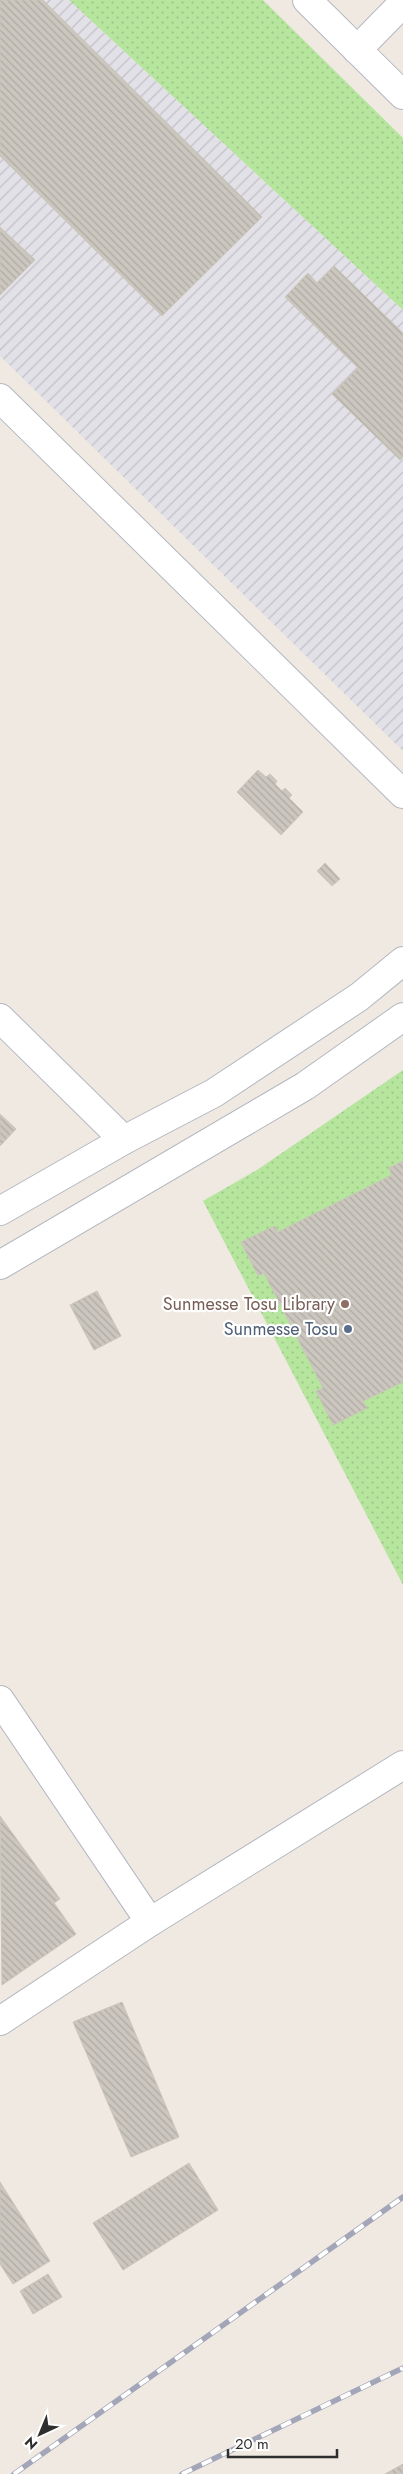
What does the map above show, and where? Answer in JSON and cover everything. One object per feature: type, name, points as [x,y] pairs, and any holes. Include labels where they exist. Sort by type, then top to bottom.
[{"type":"street","points":[[307,0],[403,95]]},
{"type":"street","points":[[357,50],[403,3]]},
{"type":"street","points":[[0,398],[403,794]]},
{"type":"street","points":[[0,1211],[124,1140],[214,1092],[359,998],[403,962]]},
{"type":"street","points":[[0,1265],[305,1086],[403,1016]]},
{"type":"street","points":[[0,1018],[124,1140]]},
{"type":"street","points":[[0,1700],[150,1922]]},
{"type":"street","points":[[0,2021],[150,1922],[403,1766]]},
{"type":"shaded area","points":[[0,0],[69,0],[403,310],[403,751],[0,356]]},
{"type":"green space","points":[[69,0],[263,0],[403,138],[403,310]]},
{"type":"green space","points":[[403,1070],[403,1585],[203,1201],[257,1170]]},
{"type":"building","points":[[0,0],[43,0],[262,217],[162,316],[0,156]]},
{"type":"building","points":[[0,227],[35,260],[0,295]]},
{"type":"building","points":[[334,266],[403,333],[403,457],[400,460],[332,394],[358,368],[285,297],[308,273],[317,283]]},
{"type":"building","points":[[258,770],[266,777],[270,774],[277,781],[275,784],[282,791],[285,788],[292,795],[289,798],[303,812],[281,835],[237,792]]},
{"type":"building","points":[[325,863],[340,879],[332,886],[317,871]]},
{"type":"building","points":[[0,1114],[16,1129],[0,1146]]},
{"type":"building","name":"Sunmesse Tosu","points":[[403,1161],[403,1382],[363,1401],[367,1408],[333,1425],[316,1391],[323,1388],[264,1273],[258,1276],[241,1242],[275,1226],[278,1232],[392,1175],[389,1168]]},
{"type":"building","points":[[97,1291],[121,1336],[94,1350],[70,1305]]},
{"type":"building","points":[[0,1816],[60,1899],[54,1903],[76,1934],[2,1985]]},
{"type":"building","points":[[122,2002],[179,2137],[131,2157],[73,2022]]},
{"type":"building","points":[[189,2163],[218,2210],[123,2270],[93,2223]]},
{"type":"building","points":[[0,2182],[50,2261],[13,2284],[0,2264]]},
{"type":"building","points":[[48,2274],[62,2297],[33,2314],[20,2291]]},
{"type":"building","points":[[403,2464],[403,2474],[385,2474]]},
{"type":"railway","points":[[14,2474],[403,2197]]},
{"type":"railway","points":[[182,2474],[403,2368]]},
{"type":"place","name":"Sunmesse Tosu Library","points":[[345,1304]]},
{"type":"place","name":"Sunmesse Tosu","points":[[348,1329]]}]
